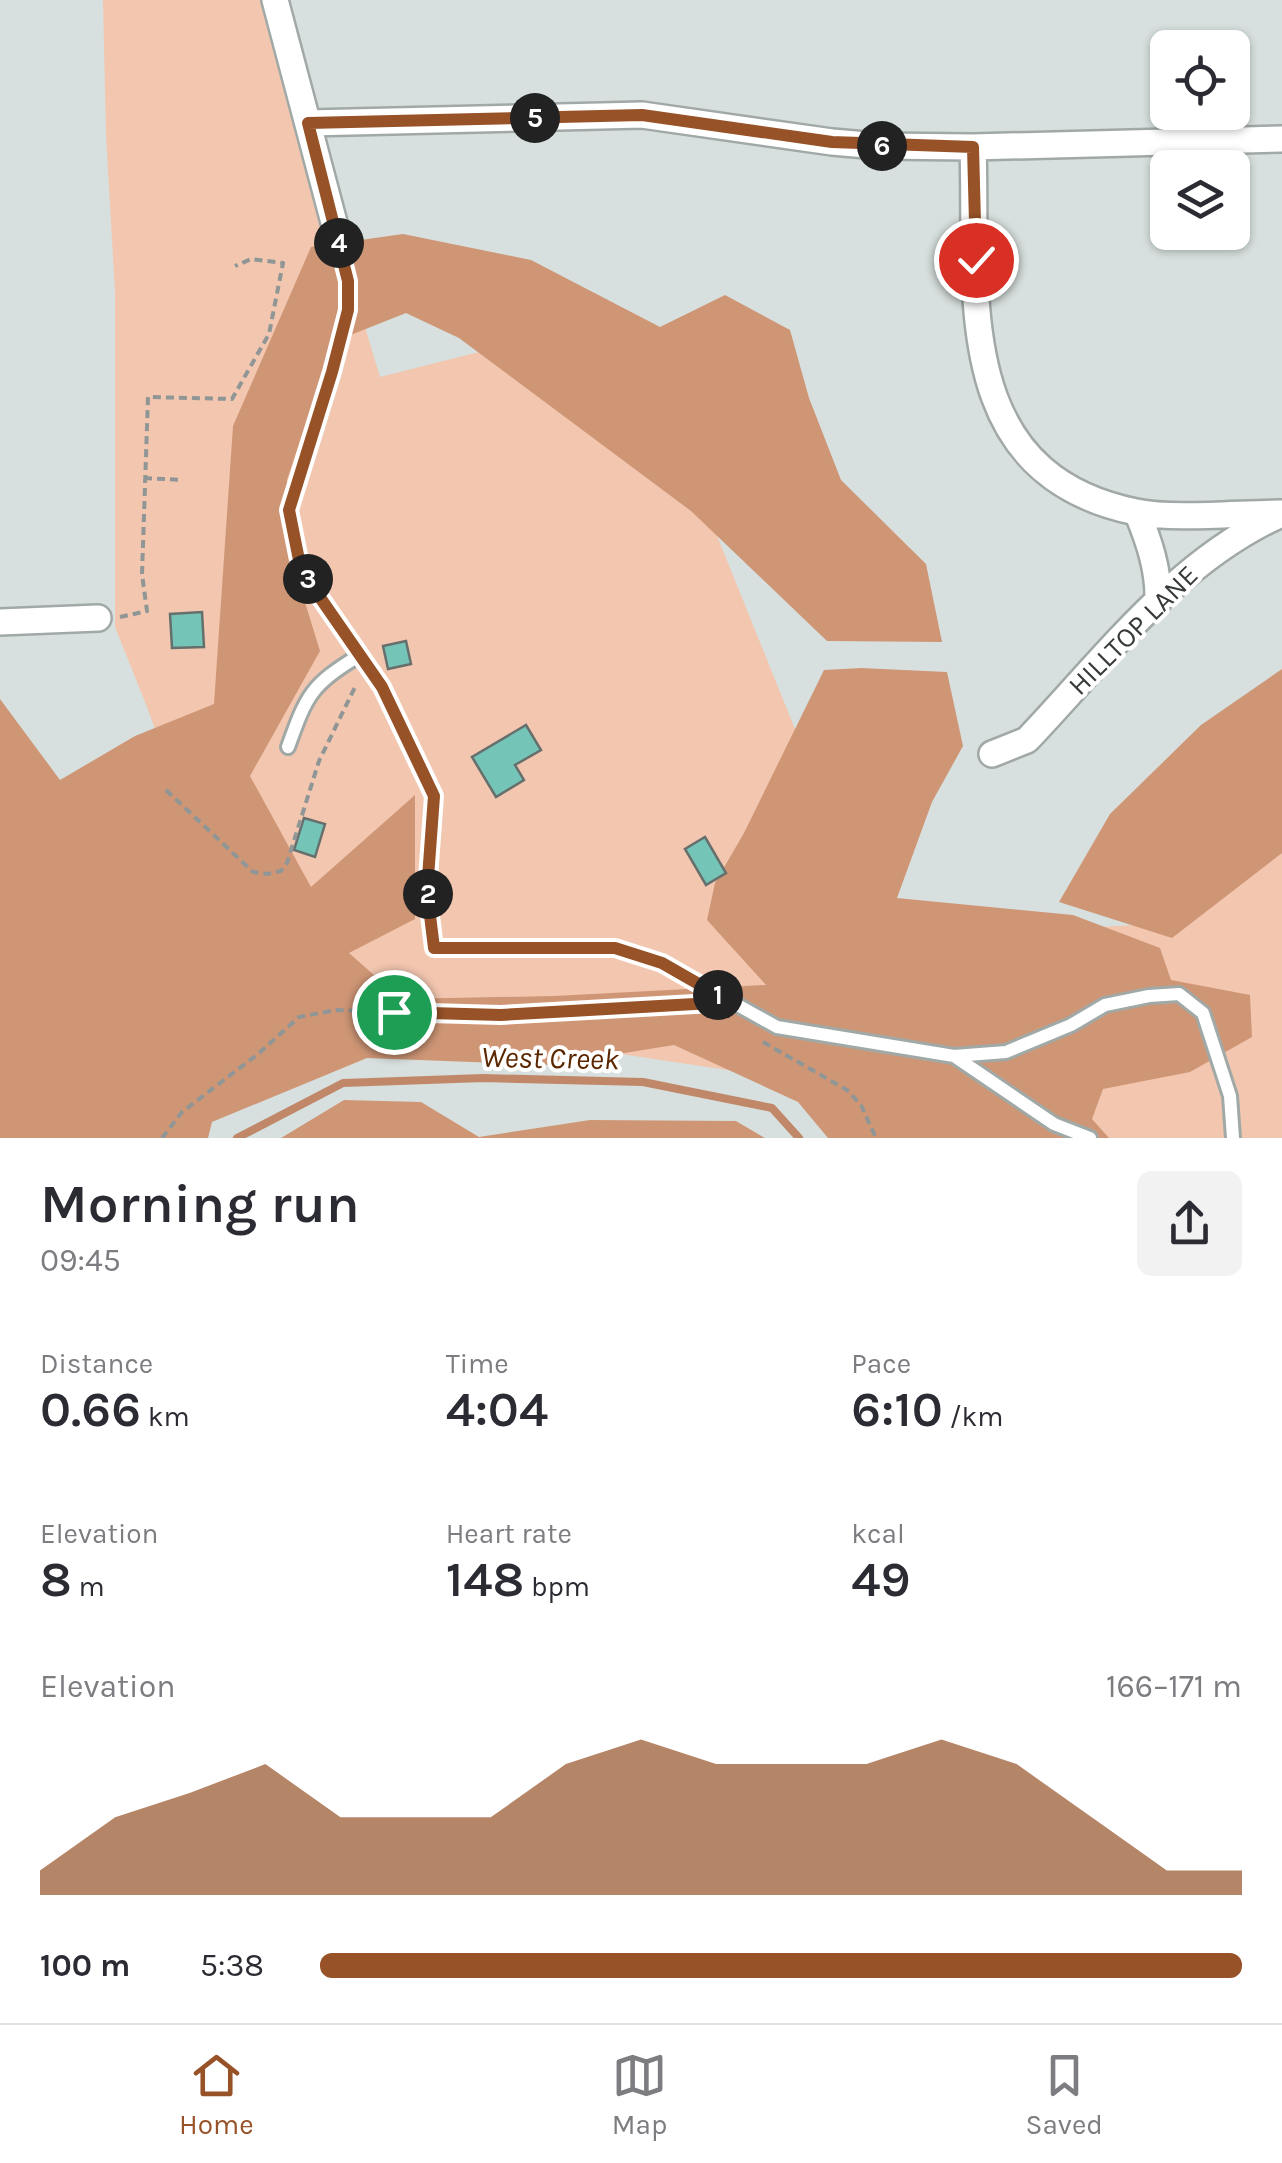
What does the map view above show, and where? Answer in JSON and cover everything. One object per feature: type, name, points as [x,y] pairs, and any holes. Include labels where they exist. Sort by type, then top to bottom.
[{"type":"street","points":[[276,0],[341,249]]},
{"type":"street","points":[[308,123],[642,115],[832,142],[973,147],[1282,139]]},
{"type":"street","points":[[973,147],[978,338],[988,387],[1006,428],[1068,488],[1137,512],[1282,513]]},
{"type":"street","points":[[1137,512],[1154,559],[1158,602]]},
{"type":"street","name":"HILLTOP LANE","points":[[992,754],[1027,740],[1158,602],[1210,554],[1282,513]]},
{"type":"street","points":[[0,622],[102,619]]},
{"type":"lane","points":[[341,249],[348,281],[348,310],[289,510],[301,570],[382,687],[434,796],[427,891],[434,948],[615,948],[662,963],[777,1028],[954,1056],[1006,1052],[1071,1025],[1105,1005],[1179,994],[1203,1013],[1230,1096],[1232,1138]]},
{"type":"lane","points":[[288,747],[306,698],[317,684],[360,655]]},
{"type":"lane","points":[[954,1056],[1054,1124],[1090,1138]]},
{"type":"path","points":[[102,619],[148,610],[142,574],[148,397],[232,399],[269,334],[282,263],[251,259],[235,266]]},
{"type":"path","points":[[144,478],[184,480]]},
{"type":"path","points":[[166,790],[253,872],[282,871],[318,760],[356,685]]},
{"type":"path","points":[[394,1012],[410,986]]},
{"type":"path","points":[[162,1138],[182,1112],[258,1054],[299,1016],[336,1010],[501,1015],[730,1002]]},
{"type":"path","points":[[756,1036],[847,1090],[861,1105],[876,1138]]},
{"type":"shaded area","points":[[103,0],[267,0],[380,377],[535,338],[699,491],[880,940],[1151,924],[1282,820],[1282,1138],[945,1138],[860,1090],[401,1021],[256,1009],[115,627],[115,292]]},
{"type":"shaded area","points":[[403,234],[531,260],[660,327],[725,295],[790,330],[809,398],[841,480],[926,564],[942,642],[827,641],[691,511],[459,338],[406,313],[333,342],[287,480],[287,544],[320,651],[250,776],[311,887],[415,795],[415,919],[349,953],[401,999],[766,985],[707,920],[715,883],[744,833],[824,670],[947,672],[963,746],[932,802],[897,898],[1073,915],[1160,948],[1171,980],[1250,995],[1252,1037],[1190,1072],[1103,1089],[1092,1119],[1109,1138],[828,1138],[798,1102],[674,1045],[550,1065],[367,1058],[212,1122],[208,1138],[0,1138],[0,699],[60,780],[135,736],[214,704],[233,426],[311,247]]},
{"type":"shaded area","points":[[1282,669],[1282,853],[1172,938],[1059,902],[1110,814],[1201,725]]},
{"type":"shaded area","points":[[344,1100],[421,1102],[479,1137],[590,1120],[736,1121],[765,1138],[281,1138]]},
{"type":"building","points":[[202,612],[204,647],[172,648],[170,614]]},
{"type":"building","points":[[406,641],[411,664],[388,669],[383,646]]},
{"type":"building","points":[[526,725],[541,750],[515,765],[524,780],[496,797],[472,757]]},
{"type":"building","points":[[304,818],[325,824],[315,857],[294,850]]},
{"type":"building","points":[[705,837],[726,873],[706,885],[685,849]]},
{"type":"waterway","name":"West Creek","points":[[237,1138],[343,1083],[483,1078],[643,1082],[772,1108],[799,1138]]},
{"type":"route","points":[[394,1012],[501,1015],[730,1002],[662,963],[615,948],[434,948],[427,891],[434,796],[382,687],[301,570],[289,510],[348,310],[348,281],[308,123],[642,115],[832,142],[973,147],[976,260]]}]
